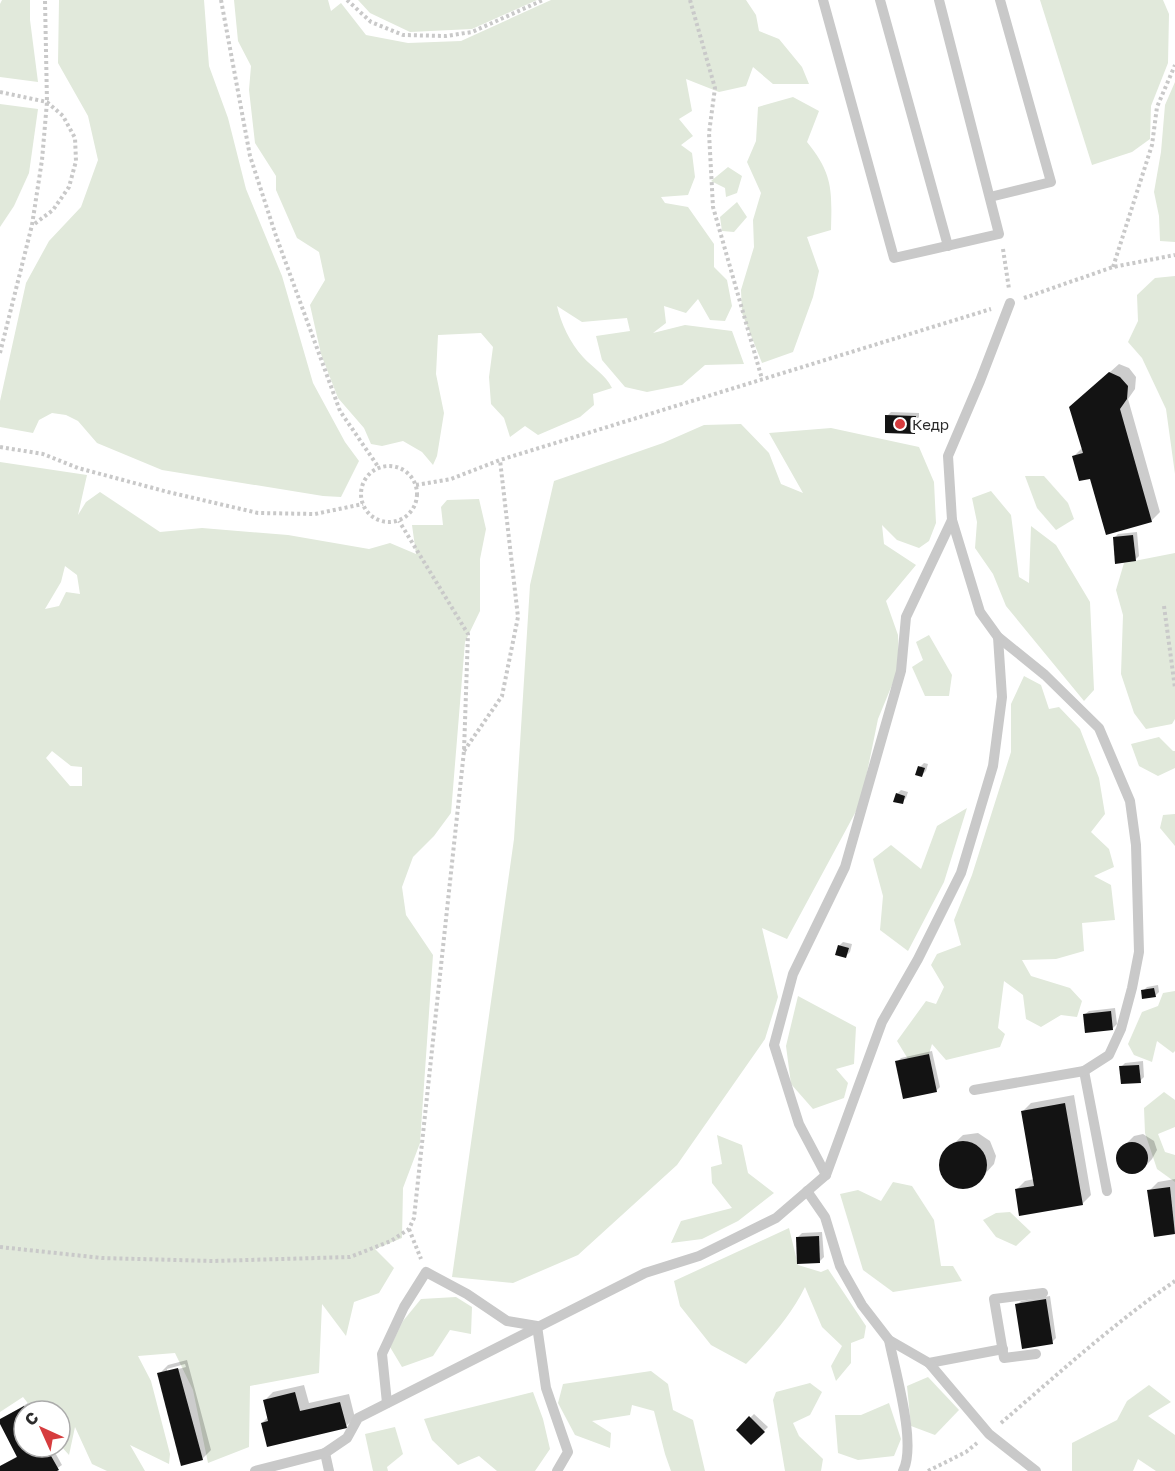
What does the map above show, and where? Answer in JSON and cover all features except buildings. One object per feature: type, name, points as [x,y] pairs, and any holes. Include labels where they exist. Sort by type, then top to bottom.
[{"type":"lane","points":[[823,0],[894,258],[999,234],[939,0]]},
{"type":"lane","points":[[880,0],[948,246]]},
{"type":"lane","points":[[990,196],[1051,182],[1000,0]]},
{"type":"lane","points":[[975,1090],[1084,1071],[1109,1055],[1121,1029],[1139,952],[1136,845],[1130,801],[1099,728],[1045,675],[998,637],[980,612],[952,520],[948,456],[1010,303]]},
{"type":"lane","points":[[826,1174],[799,1124],[774,1045],[793,974],[845,867],[901,671],[906,617],[952,520]]},
{"type":"lane","points":[[255,1471],[325,1453],[347,1438],[358,1418],[645,1273],[699,1256],[776,1218],[826,1174],[882,1022],[918,959],[961,873],[993,766],[1002,696],[998,637]]},
{"type":"lane","points":[[1084,1071],[1107,1191]]},
{"type":"lane","points":[[807,1191],[825,1217],[840,1266],[862,1305],[889,1340],[929,1364],[989,1434],[1036,1471]]},
{"type":"lane","points":[[387,1403],[382,1354],[404,1307],[426,1272],[467,1294],[507,1321],[537,1326]]},
{"type":"lane","points":[[1036,1354],[1004,1358],[994,1299],[1043,1293]]},
{"type":"lane","points":[[537,1326],[546,1388],[568,1452],[557,1471]]},
{"type":"lane","points":[[889,1340],[908,1435],[906,1464],[903,1471]]},
{"type":"lane","points":[[929,1364],[1003,1349]]},
{"type":"lane","points":[[325,1453],[329,1471]]},
{"type":"path","points":[[0,354],[32,225],[42,160],[47,102],[45,0]]},
{"type":"path","points":[[221,0],[250,156],[276,236],[340,411],[380,468]]},
{"type":"path","points":[[347,0],[371,22],[403,35],[446,36],[472,32],[543,0]]},
{"type":"path","points":[[690,0],[716,88],[710,134],[713,207],[762,379]]},
{"type":"path","points":[[1113,267],[1152,145],[1157,107],[1175,65]]},
{"type":"path","points":[[0,92],[47,102],[63,117],[75,138],[76,161],[69,188],[53,210],[32,225]]},
{"type":"path","points":[[999,234],[1006,260],[1010,303]]},
{"type":"path","points":[[416,485],[451,479],[500,460],[1010,303],[1113,267],[1175,255]]},
{"type":"path","points":[[0,447],[43,454],[78,468],[258,513],[315,514],[363,504]]},
{"type":"path","points":[[464,751],[502,696],[518,617],[500,460]]},
{"type":"path","points":[[390,466],[401,469],[416,485],[415,506],[399,521],[388,523],[377,520],[369,514],[363,504],[361,494],[364,483],[370,474],[380,468],[390,466]]},
{"type":"path","points":[[0,1247],[102,1258],[213,1261],[350,1257],[391,1241],[409,1230],[414,1218],[418,1184],[464,751],[468,634],[399,521]]},
{"type":"path","points":[[1164,606],[1175,688]]},
{"type":"path","points":[[409,1230],[426,1272]]},
{"type":"path","points":[[928,1471],[966,1452],[1075,1358],[1139,1306],[1175,1281]]},
{"type":"shaded area","points":[[2,0],[30,0],[30,20],[38,82],[0,77],[0,4]]},
{"type":"shaded area","points":[[59,0],[204,0],[209,66],[228,118],[246,189],[282,276],[313,383],[345,442],[359,461],[341,497],[162,470],[97,443],[78,421],[66,415],[52,413],[39,420],[33,433],[0,427],[0,401],[26,283],[49,241],[81,207],[98,160],[88,116],[58,63]]},
{"type":"shaded area","points":[[234,0],[328,0],[331,11],[341,3],[366,35],[408,43],[461,41],[551,0],[746,0],[756,15],[759,31],[779,39],[802,67],[809,84],[773,84],[753,67],[746,86],[719,92],[686,79],[692,111],[679,119],[693,136],[681,145],[692,153],[695,177],[688,195],[661,197],[665,203],[688,207],[714,244],[714,267],[727,280],[732,306],[725,321],[710,320],[698,299],[686,313],[664,306],[666,323],[653,333],[685,325],[732,331],[744,364],[705,365],[682,385],[647,392],[625,387],[602,360],[596,336],[630,331],[627,318],[582,322],[557,306],[574,346],[612,388],[593,394],[594,405],[580,417],[538,435],[525,426],[510,437],[504,418],[491,404],[489,377],[493,347],[481,333],[438,335],[436,374],[444,413],[437,456],[433,465],[422,452],[403,441],[382,446],[371,444],[364,428],[338,398],[321,354],[310,305],[325,280],[319,252],[297,238],[276,190],[276,176],[255,143],[249,90],[251,66],[238,41]]},
{"type":"shaded area","points":[[358,0],[537,0],[472,29],[410,32],[370,13]]},
{"type":"shaded area","points":[[1040,0],[1163,0],[1169,14],[1168,63],[1151,106],[1150,139],[1132,152],[1092,165]]},
{"type":"shaded area","points":[[1175,82],[1175,242],[1160,241],[1159,216],[1154,192],[1161,152],[1165,105]]},
{"type":"shaded area","points":[[793,97],[819,111],[807,142],[822,164],[829,183],[831,230],[807,237],[819,271],[813,297],[793,352],[762,363],[742,313],[741,290],[754,247],[753,220],[761,193],[747,162],[756,141],[758,107]]},
{"type":"shaded area","points":[[0,104],[38,109],[29,173],[14,206],[0,227]]},
{"type":"shaded area","points":[[728,167],[742,176],[737,193],[726,197],[725,188],[711,181]]},
{"type":"shaded area","points":[[737,202],[747,217],[734,232],[722,231],[720,217]]},
{"type":"shaded area","points":[[1175,276],[1175,474],[1166,409],[1142,358],[1128,342],[1138,321],[1137,295],[1155,278]]},
{"type":"shaded area","points":[[741,424],[769,453],[781,484],[803,493],[769,433],[831,428],[919,447],[934,482],[936,523],[929,541],[919,548],[897,540],[882,525],[884,544],[916,565],[886,601],[898,635],[899,668],[878,719],[861,802],[787,939],[762,928],[778,997],[765,1039],[677,1165],[578,1255],[513,1283],[452,1277],[514,839],[530,585],[554,481],[663,443],[704,425]]},
{"type":"shaded area","points":[[0,462],[87,475],[78,515],[86,502],[100,492],[160,532],[202,528],[288,535],[369,549],[390,543],[416,554],[412,525],[443,525],[441,507],[447,500],[479,499],[486,529],[480,559],[480,611],[465,642],[451,813],[434,836],[413,857],[402,887],[406,915],[433,955],[420,1143],[403,1188],[402,1238],[375,1249],[394,1268],[379,1293],[354,1302],[346,1336],[322,1304],[319,1373],[250,1386],[249,1447],[208,1463],[193,1390],[175,1353],[138,1356],[151,1381],[170,1454],[169,1464],[130,1445],[145,1471],[107,1471],[92,1464],[75,1427],[72,1441],[72,1399],[25,1399],[23,1397],[12,1399],[12,1404],[0,1412]],"holes":[[[65,566],[77,575],[80,594],[66,592],[59,606],[45,609],[61,582]],[[52,751],[71,766],[82,767],[82,786],[70,786],[46,758]]]},
{"type":"shaded area","points":[[1025,476],[1044,476],[1068,503],[1074,519],[1056,530],[1037,508]]},
{"type":"shaded area","points":[[991,491],[1011,515],[1019,577],[1029,583],[1031,526],[1056,545],[1090,602],[1094,690],[1084,701],[1006,606],[993,574],[975,548],[977,522],[972,498]]},
{"type":"shaded area","points":[[1175,553],[1175,719],[1172,724],[1146,729],[1134,713],[1121,674],[1123,615],[1116,590],[1124,563]]},
{"type":"shaded area","points":[[929,635],[952,675],[949,696],[925,696],[912,667],[923,660],[916,642]]},
{"type":"shaded area","points":[[1024,676],[1041,685],[1049,709],[1059,707],[1080,729],[1099,778],[1105,814],[1091,832],[1109,849],[1114,867],[1094,876],[1111,885],[1115,920],[1082,923],[1084,951],[1056,959],[1022,960],[1031,976],[1070,988],[1082,1001],[1077,1017],[1061,1015],[1041,1027],[1026,1019],[1023,995],[1004,981],[998,1028],[1005,1034],[1000,1047],[946,1060],[932,1044],[929,1054],[908,1059],[897,1041],[926,1001],[936,1004],[944,987],[931,965],[937,954],[961,945],[954,920],[972,875],[1011,752],[1011,704]]},
{"type":"shaded area","points":[[1159,737],[1175,751],[1175,768],[1158,776],[1139,766],[1131,744]]},
{"type":"shaded area","points":[[967,808],[944,882],[908,951],[880,930],[883,896],[873,859],[891,845],[921,869],[937,826]]},
{"type":"shaded area","points":[[1175,814],[1175,846],[1160,828],[1163,815]]},
{"type":"shaded area","points":[[1175,991],[1175,1051],[1173,1053],[1157,1041],[1152,1062],[1134,1055],[1128,1044],[1142,1012],[1158,1006],[1163,993]]},
{"type":"shaded area","points":[[798,996],[856,1027],[854,1064],[836,1069],[848,1083],[844,1098],[813,1109],[791,1084],[786,1046]]},
{"type":"shaded area","points":[[1164,1092],[1175,1100],[1175,1127],[1158,1134],[1165,1152],[1175,1155],[1175,1182],[1157,1169],[1145,1133],[1144,1108]]},
{"type":"shaded area","points":[[717,1135],[742,1145],[748,1173],[774,1193],[738,1221],[702,1239],[671,1243],[681,1221],[732,1208],[712,1183],[711,1167],[722,1164]]},
{"type":"shaded area","points":[[893,1182],[912,1186],[934,1220],[941,1266],[953,1266],[962,1281],[893,1292],[863,1270],[840,1194],[858,1190],[881,1201]]},
{"type":"shaded area","points":[[1010,1212],[1031,1232],[1016,1246],[996,1237],[983,1220],[996,1213]]},
{"type":"shaded area","points":[[789,1228],[798,1265],[821,1272],[828,1269],[866,1326],[864,1338],[851,1343],[851,1363],[836,1381],[831,1366],[842,1346],[822,1327],[805,1287],[786,1318],[746,1364],[711,1345],[680,1306],[674,1281]]},
{"type":"shaded area","points":[[456,1297],[472,1307],[471,1334],[450,1330],[433,1356],[402,1367],[390,1347],[403,1321],[421,1299]]},
{"type":"shaded area","points":[[651,1371],[668,1384],[673,1410],[693,1420],[705,1471],[671,1471],[654,1411],[632,1405],[630,1415],[592,1421],[611,1433],[610,1448],[575,1435],[558,1403],[563,1384]]},
{"type":"shaded area","points":[[928,1377],[959,1410],[935,1435],[911,1426],[907,1386]]},
{"type":"shaded area","points":[[810,1383],[822,1392],[810,1415],[793,1423],[799,1436],[823,1459],[821,1471],[785,1471],[773,1400],[776,1392]]},
{"type":"shaded area","points":[[1149,1385],[1171,1402],[1148,1416],[1175,1435],[1175,1471],[1156,1471],[1138,1459],[1133,1471],[1072,1471],[1072,1443],[1117,1420],[1127,1401]]},
{"type":"shaded area","points":[[533,1392],[543,1419],[550,1449],[535,1471],[497,1471],[479,1456],[458,1465],[432,1440],[424,1419]]},
{"type":"shaded area","points":[[889,1403],[901,1439],[894,1456],[858,1460],[838,1453],[835,1415],[861,1415]]},
{"type":"shaded area","points":[[395,1427],[403,1454],[387,1467],[388,1471],[373,1471],[365,1434]]},
{"type":"place","name":"Кедр","points":[[900,424]]}]
